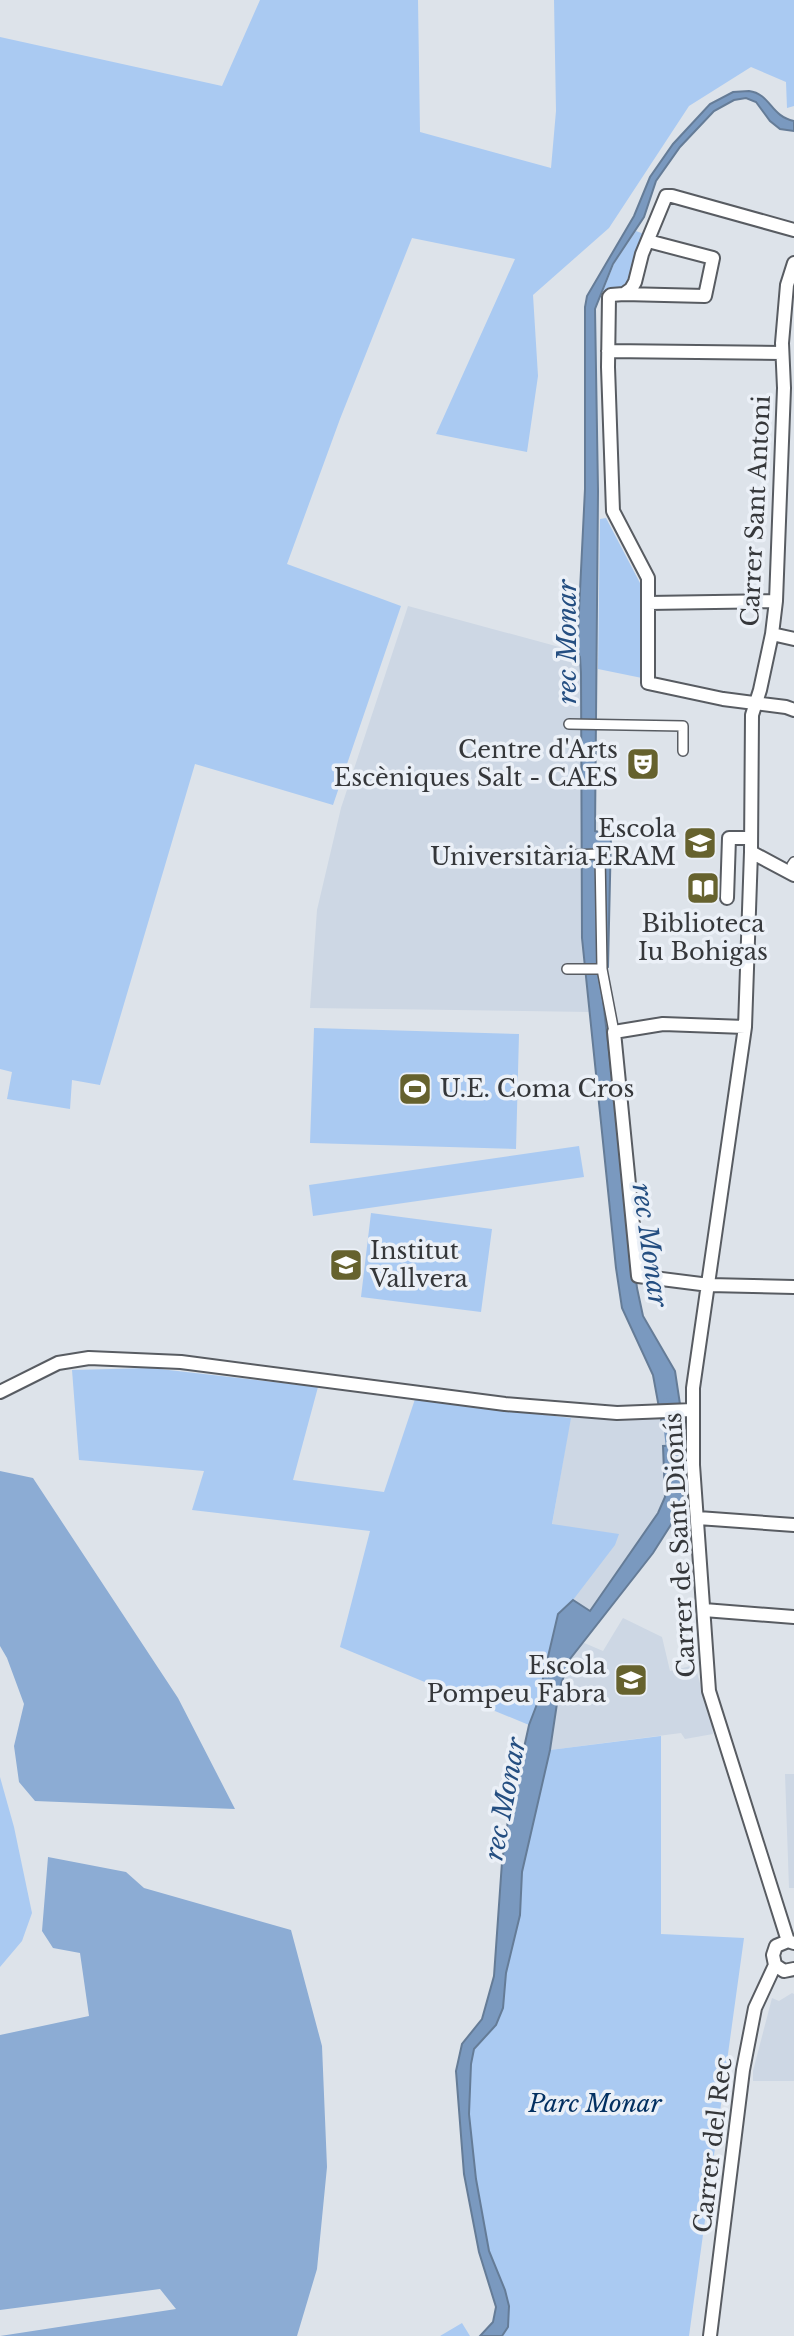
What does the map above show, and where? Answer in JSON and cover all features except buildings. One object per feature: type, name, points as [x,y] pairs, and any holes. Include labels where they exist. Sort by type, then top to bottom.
[{"type":"street","points":[[624,294],[635,282],[666,196],[794,230]]},
{"type":"street","points":[[648,241],[713,258],[705,296],[624,294],[609,297],[613,511],[648,578],[648,683],[794,710]]},
{"type":"street","name":"Carrer Sant Antoni","points":[[751,844],[752,715],[772,634],[776,601],[787,285],[794,263]]},
{"type":"street","points":[[608,351],[786,359]]},
{"type":"street","points":[[779,518],[794,519]]},
{"type":"street","points":[[648,603],[776,601]]},
{"type":"street","points":[[772,634],[794,639]]},
{"type":"street","points":[[573,724],[683,726],[683,751]]},
{"type":"street","points":[[727,898],[729,838],[751,844],[793,867]]},
{"type":"street","name":"Carrer de Sant Dionís","points":[[751,844],[745,1027],[689,1410],[709,1691],[791,1942]]},
{"type":"street","points":[[568,855],[600,854],[602,969],[614,1032],[638,1276],[709,1285],[794,1287]]},
{"type":"street","points":[[567,969],[602,969]]},
{"type":"street","points":[[614,1032],[663,1024],[745,1027]]},
{"type":"street","points":[[0,1392],[58,1363],[89,1358],[181,1362],[505,1404],[617,1413],[689,1410]]},
{"type":"street","points":[[698,1518],[794,1525]]},
{"type":"street","points":[[704,1611],[794,1617]]},
{"type":"street","name":"Carrer del Rec","points":[[710,2336],[743,2070],[755,2008],[775,1965],[773,1955],[776,1946],[791,1942]]},
{"type":"street","points":[[775,1965],[784,1971],[794,1969]]},
{"type":"shaded area","points":[[749,91],[762,96],[780,115],[794,121],[794,131],[780,129],[770,121],[756,102],[746,98],[734,100],[714,111],[680,147],[656,181],[644,217],[613,264],[595,309],[598,491],[595,831],[611,835],[608,967],[600,975],[637,1288],[643,1316],[675,1371],[683,1424],[662,1424],[653,1375],[622,1308],[582,938],[581,673],[577,652],[585,489],[585,307],[587,296],[634,216],[650,177],[673,144],[710,104],[733,92]]},
{"type":"shaded area","points":[[408,606],[563,648],[580,657],[582,938],[589,1012],[310,1008],[317,910],[341,808]]},
{"type":"shaded area","points":[[572,1408],[681,1410],[683,1424],[683,1445],[663,1446],[665,1497],[658,1513],[589,1611],[573,1600],[575,1594],[552,1525]]},
{"type":"shaded area","points":[[683,1445],[683,1505],[653,1553],[570,1659],[559,1690],[550,1750],[522,1872],[520,1915],[506,1973],[503,2008],[496,2025],[474,2049],[469,2114],[476,2179],[489,2251],[509,2306],[508,2327],[502,2336],[480,2336],[493,2322],[496,2307],[479,2252],[464,2174],[456,2071],[462,2044],[482,2019],[494,1976],[502,1862],[508,1820],[529,1725],[537,1704],[558,1614],[573,1600],[590,1611],[658,1513],[665,1497],[663,1446]]},
{"type":"shaded area","points":[[0,1471],[33,1478],[178,1698],[235,1809],[35,1801],[19,1782],[14,1746],[24,1704],[0,1646]]},
{"type":"shaded area","name":"Escola Pompeu Fabra","points":[[623,1618],[662,1637],[670,1671],[695,1665],[707,1709],[711,1709],[713,1734],[685,1739],[681,1733],[550,1750],[559,1690],[570,1659],[582,1642],[603,1651]]},
{"type":"shaded area","points":[[785,1774],[794,1774],[794,1888],[789,1888]]},
{"type":"shaded area","points":[[48,1857],[126,1872],[144,1888],[291,1930],[322,2046],[327,2167],[317,2269],[297,2336],[0,2336],[176,2309],[160,2289],[0,2310],[0,2035],[89,2016],[80,1953],[53,1948],[42,1931]]},
{"type":"shaded area","points":[[792,1993],[794,2081],[753,2081],[753,2071],[772,1998],[779,2001]]},
{"type":"green space","points":[[260,0],[418,0],[420,132],[551,168],[556,111],[554,0],[794,0],[794,106],[787,108],[786,82],[751,67],[689,106],[609,228],[533,295],[538,376],[527,452],[436,434],[515,259],[412,238],[340,419],[287,564],[401,606],[333,805],[195,764],[100,1085],[72,1080],[70,1109],[7,1099],[12,1072],[0,1069],[0,37],[222,86]]},
{"type":"green space","points":[[636,231],[644,234],[629,284],[620,290],[603,291],[614,264]]},
{"type":"green space","points":[[606,518],[640,583],[642,678],[598,669],[600,519]]},
{"type":"green space","name":"U.E. Coma Cros","points":[[314,1028],[519,1034],[516,1149],[310,1143]]},
{"type":"green space","points":[[579,1146],[584,1177],[313,1216],[309,1185]]},
{"type":"green space","points":[[371,1213],[492,1229],[481,1312],[361,1297]]},
{"type":"green space","points":[[151,1368],[318,1387],[293,1480],[384,1492],[415,1399],[571,1418],[552,1524],[619,1534],[615,1545],[573,1600],[558,1614],[537,1704],[529,1725],[340,1647],[370,1531],[192,1510],[204,1471],[79,1460],[72,1370]]},
{"type":"green space","name":"Parc Monar","points":[[661,1736],[661,1934],[744,1938],[689,2336],[502,2336],[508,2327],[505,2290],[489,2251],[476,2179],[469,2114],[471,2064],[474,2050],[496,2025],[503,2008],[506,1973],[520,1915],[522,1872],[550,1750]]},
{"type":"green space","points":[[0,1777],[14,1827],[32,1913],[22,1941],[0,1967]]},
{"type":"green space","points":[[462,2323],[470,2336],[440,2336]]},
{"type":"waterway","name":"rec Monar","points":[[668,1405],[675,1465]]},
{"type":"place","name":"Centre d'Arts Escèniques Salt - CAES","points":[[643,764]]},
{"type":"place","name":"Escola Universitària ERAM","points":[[700,843]]},
{"type":"place","name":"Biblioteca Iu Bohigas","points":[[703,888]]},
{"type":"place","name":"U.E. Coma Cros","points":[[415,1089]]},
{"type":"place","name":"Institut Vallvera","points":[[346,1265]]},
{"type":"place","name":"Escola Pompeu Fabra","points":[[631,1680]]}]
